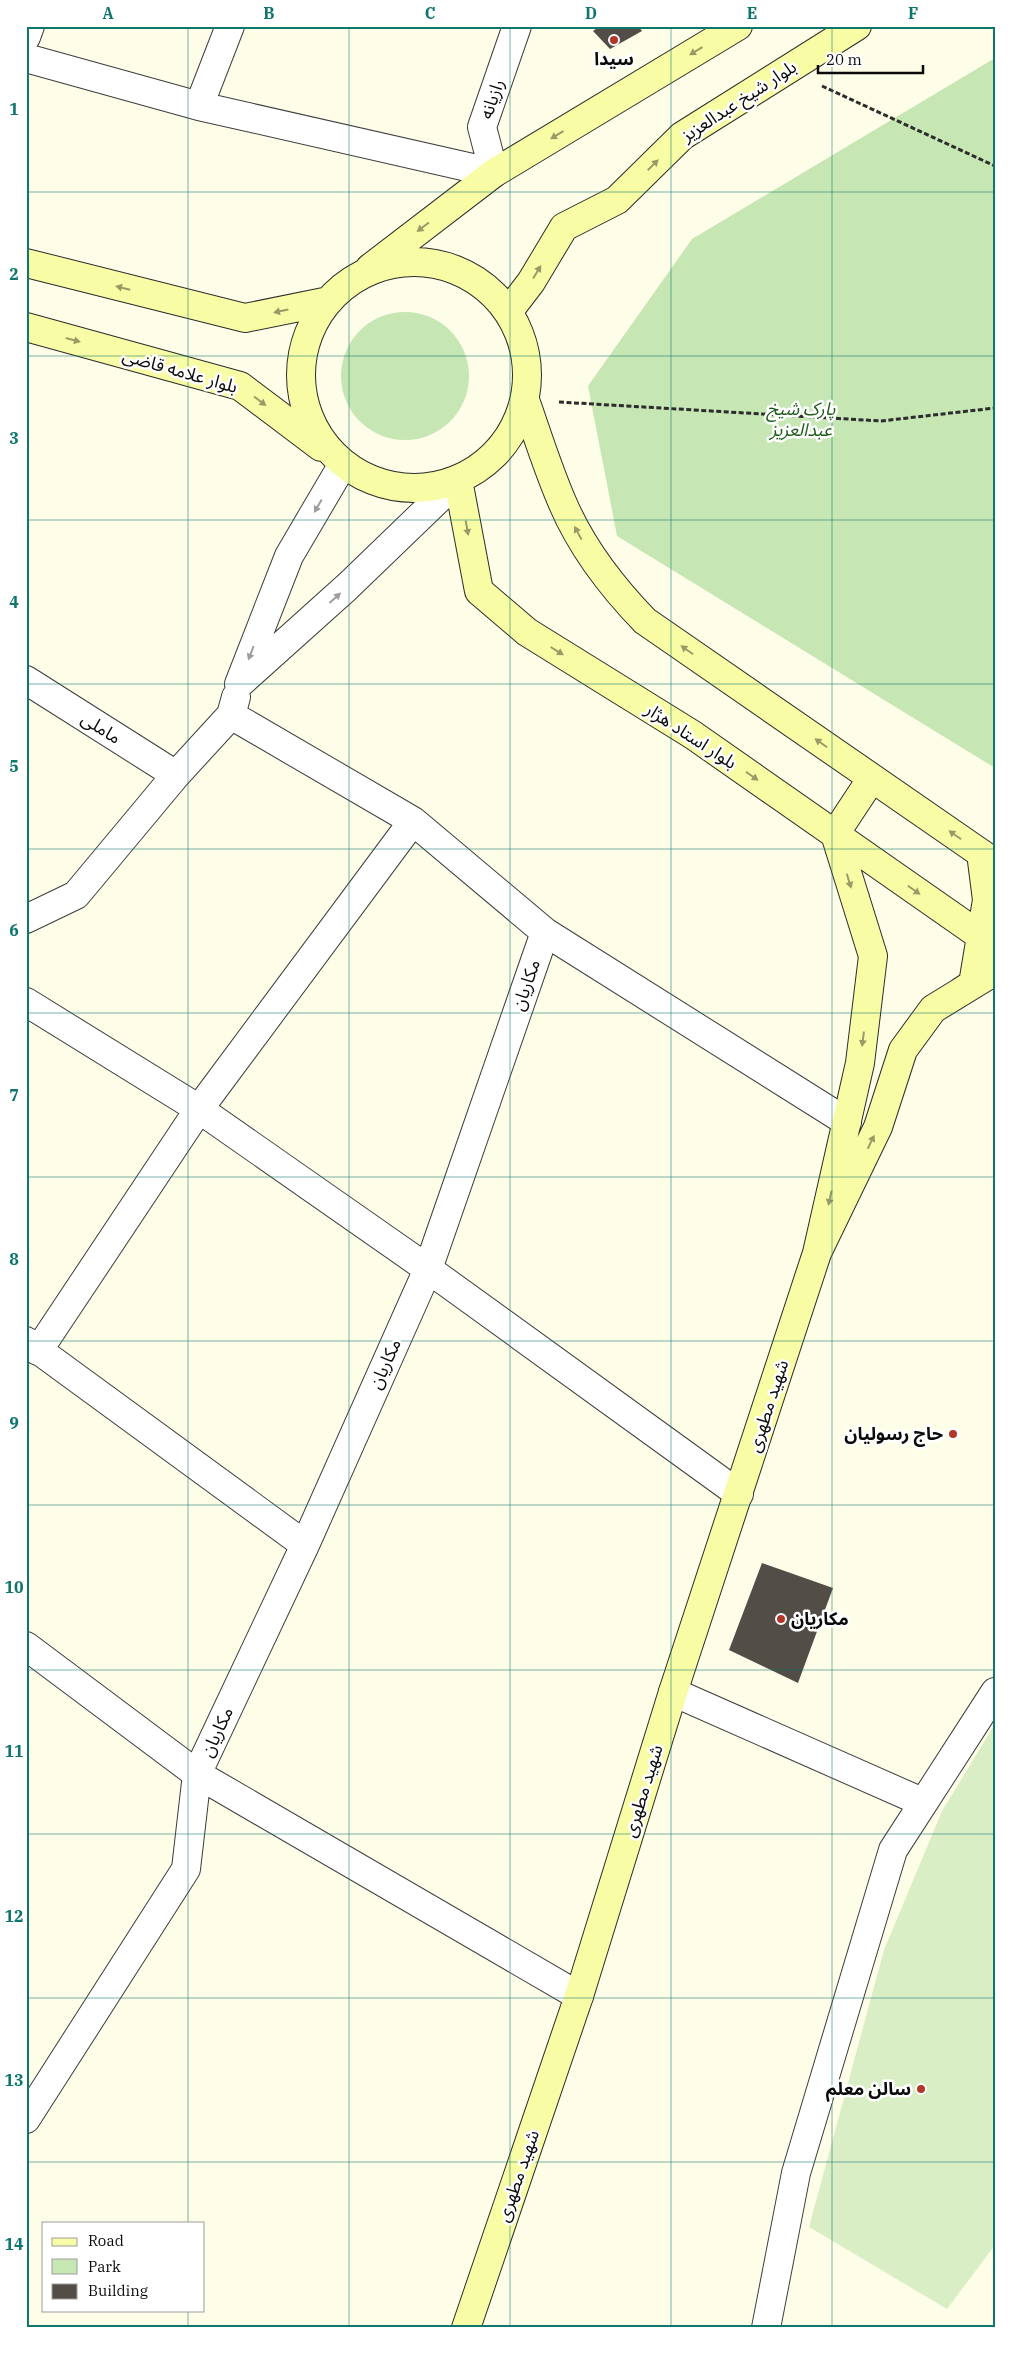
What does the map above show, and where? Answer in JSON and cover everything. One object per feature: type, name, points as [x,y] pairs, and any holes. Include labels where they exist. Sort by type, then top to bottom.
[{"type":"main road","points":[[359,276],[390,265],[424,263],[456,270],[485,287],[508,312],[522,340],[527,369],[525,400],[516,425],[501,448],[482,466],[458,480],[438,486],[417,489],[395,488],[343,464],[318,437],[304,403],[301,367],[309,332],[329,301],[359,276],[494,173],[738,26]]},
{"type":"main road","name":"بلوار شیخ عبدالعزیز","points":[[508,312],[531,282],[564,227],[617,200],[682,136],[857,26]]},
{"type":"main road","points":[[26,263],[245,318],[329,301]]},
{"type":"main road","name":"بلوار علامه قاضی","points":[[26,327],[240,386],[343,464]]},
{"type":"main road","points":[[525,400],[563,504],[584,545],[616,591],[645,621],[988,858],[988,942],[973,984],[933,1009],[903,1050],[878,1128],[818,1253]]},
{"type":"main road","name":"بلوار استاد هژار","points":[[458,480],[479,591],[527,632],[693,735],[988,942]]},
{"type":"main road","points":[[818,1253],[860,1063],[872,956],[835,834],[872,778]]},
{"type":"main road","points":[[933,1009],[995,971]]},
{"type":"main road","name":"شهید مطهری","points":[[466,2328],[579,1996],[673,1692],[818,1253]]},
{"type":"street","points":[[26,37],[30,26]]},
{"type":"street","points":[[199,106],[230,26]]},
{"type":"street","name":"رازیانه","points":[[494,173],[482,127],[517,26]]},
{"type":"street","points":[[26,58],[199,106],[494,173]]},
{"type":"street","points":[[26,919],[76,895],[176,775],[231,715],[239,684],[289,556],[343,464]]},
{"type":"street","points":[[239,684],[347,587],[458,480]]},
{"type":"street","name":"ماملی","points":[[26,680],[176,775]]},
{"type":"street","points":[[231,715],[413,822],[545,932],[847,1122]]},
{"type":"street","points":[[305,1545],[32,1346],[199,1109],[413,822]]},
{"type":"street","name":"مکاریان","points":[[26,2119],[186,1869],[197,1774],[305,1545],[428,1269],[545,932]]},
{"type":"street","points":[[26,1002],[199,1109],[428,1269],[739,1494]]},
{"type":"street","points":[[27,1649],[197,1774],[579,1996]]},
{"type":"street","points":[[673,1692],[922,1802]]},
{"type":"street","points":[[766,2328],[796,2173],[893,1850],[922,1802],[995,1692]]},
{"type":"path","points":[[815,82],[995,166]]},
{"type":"path","points":[[525,400],[881,421],[995,408]]},
{"type":"green space","name":"پارک شیخ عبدالعزیز","points":[[995,58],[995,768],[617,536],[588,386],[692,239]]},
{"type":"green space","points":[[405,312],[429,317],[450,331],[464,352],[469,376],[464,400],[450,421],[429,435],[405,440],[381,435],[360,421],[346,400],[341,376],[346,352],[360,331],[381,317]]},
{"type":"green space","name":"سالن معلم","points":[[995,1724],[995,2245],[947,2309],[809,2227],[884,1950],[942,1811]]},
{"type":"building","name":"سیدا","points":[[600,26],[638,26],[642,31],[610,49],[593,31]]},
{"type":"building","name":"مکاریان","points":[[762,1563],[833,1588],[798,1683],[729,1650]]},
{"type":"place","name":"سیدا","points":[[614,40]]},
{"type":"place","name":"حاج رسولیان","points":[[953,1434]]},
{"type":"place","name":"مکاریان","points":[[781,1619]]},
{"type":"place","name":"سالن معلم","points":[[921,2089]]}]
